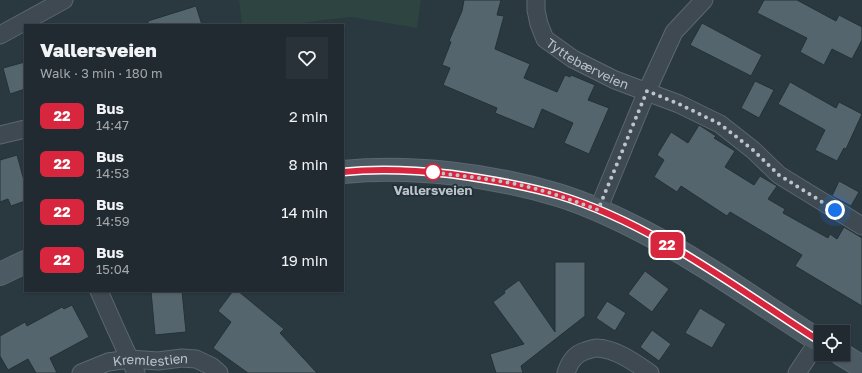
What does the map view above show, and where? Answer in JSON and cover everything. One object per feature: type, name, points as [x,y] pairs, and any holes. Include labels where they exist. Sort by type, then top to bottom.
[{"type":"main road","points":[[344,172],[389,170],[431,172],[476,177],[552,193],[598,210],[644,232],[688,257],[814,337]]},
{"type":"main road","points":[[0,274],[24,262]]},
{"type":"main road","points":[[850,360],[862,367]]},
{"type":"street","points":[[0,35],[64,0]]},
{"type":"street","name":"Tyttebærveien","points":[[536,0],[536,10],[539,24],[545,38],[573,59],[615,80],[679,104],[720,124],[753,150],[779,175],[862,226]]},
{"type":"street","points":[[598,210],[647,91],[674,32],[704,0]]},
{"type":"street","points":[[0,135],[24,129]]},
{"type":"street","points":[[100,292],[133,366]]},
{"type":"street","points":[[566,373],[568,365],[579,353],[596,348],[611,350],[650,373]]},
{"type":"street","points":[[797,373],[814,349]]},
{"type":"street","name":"Kremlestien","points":[[81,373],[108,362],[133,366],[182,358],[196,359],[211,366],[219,373]]},
{"type":"green space","points":[[239,0],[421,0],[417,28],[351,17],[297,24],[242,24]]},
{"type":"building","points":[[464,0],[501,0],[497,15],[504,16],[495,49],[530,64],[524,78],[557,92],[565,75],[570,77],[571,75],[595,85],[588,100],[609,108],[589,154],[564,143],[573,123],[542,109],[534,129],[495,113],[497,108],[443,85],[450,68],[442,65],[451,42],[449,41],[462,11]]},
{"type":"building","points":[[764,0],[797,0],[836,21],[839,15],[862,27],[862,40],[852,59],[832,49],[824,65],[800,52],[807,38],[757,13]]},
{"type":"building","points":[[196,6],[202,24],[148,24],[148,21]]},
{"type":"building","points":[[702,23],[762,55],[751,76],[690,45]]},
{"type":"building","points":[[24,62],[24,89],[10,94],[3,68]]},
{"type":"building","points":[[755,81],[774,90],[759,118],[741,108]]},
{"type":"building","points":[[790,82],[836,108],[839,102],[862,114],[846,149],[844,148],[837,161],[815,150],[825,130],[778,104]]},
{"type":"building","points":[[699,125],[716,136],[714,138],[735,151],[725,167],[754,185],[760,176],[777,186],[768,199],[785,209],[783,213],[828,238],[830,234],[837,239],[844,227],[862,238],[862,306],[795,266],[802,255],[730,212],[727,216],[681,186],[677,192],[654,177],[664,160],[657,155],[671,132],[688,143]]},
{"type":"building","points":[[17,155],[24,180],[24,201],[11,206],[8,199],[0,202],[0,160]]},
{"type":"building","points":[[839,181],[859,192],[851,206],[832,196]]},
{"type":"building","points":[[555,262],[585,262],[585,316],[521,366],[523,373],[496,373],[490,354],[524,344],[493,302],[505,293],[504,291],[519,280],[555,332]]},
{"type":"building","points":[[645,271],[669,289],[652,312],[628,294]]},
{"type":"building","points":[[151,292],[182,292],[186,332],[155,335]]},
{"type":"building","points":[[232,292],[239,292],[284,329],[280,333],[317,373],[248,373],[213,348],[231,322],[218,311]]},
{"type":"building","points":[[607,301],[626,313],[615,331],[596,318]]},
{"type":"building","points":[[72,305],[89,337],[50,358],[57,373],[36,373],[28,359],[8,370],[0,356],[0,336],[25,322],[27,326],[62,307],[64,309]]},
{"type":"building","points":[[700,308],[726,324],[712,348],[685,333]]},
{"type":"building","points":[[652,330],[671,344],[659,361],[640,347]]},
{"type":"bus line","name":"22","points":[[344,172],[389,170],[431,172],[476,177],[524,186],[559,195],[598,210],[655,238],[688,257],[814,337]]},
{"type":"place","name":"Vallersveien","points":[[433,172]]},
{"type":"route","points":[[433,172],[431,172],[476,177],[524,186],[559,195],[598,210],[647,91],[679,104],[720,124],[753,150],[779,175],[835,210]]}]
